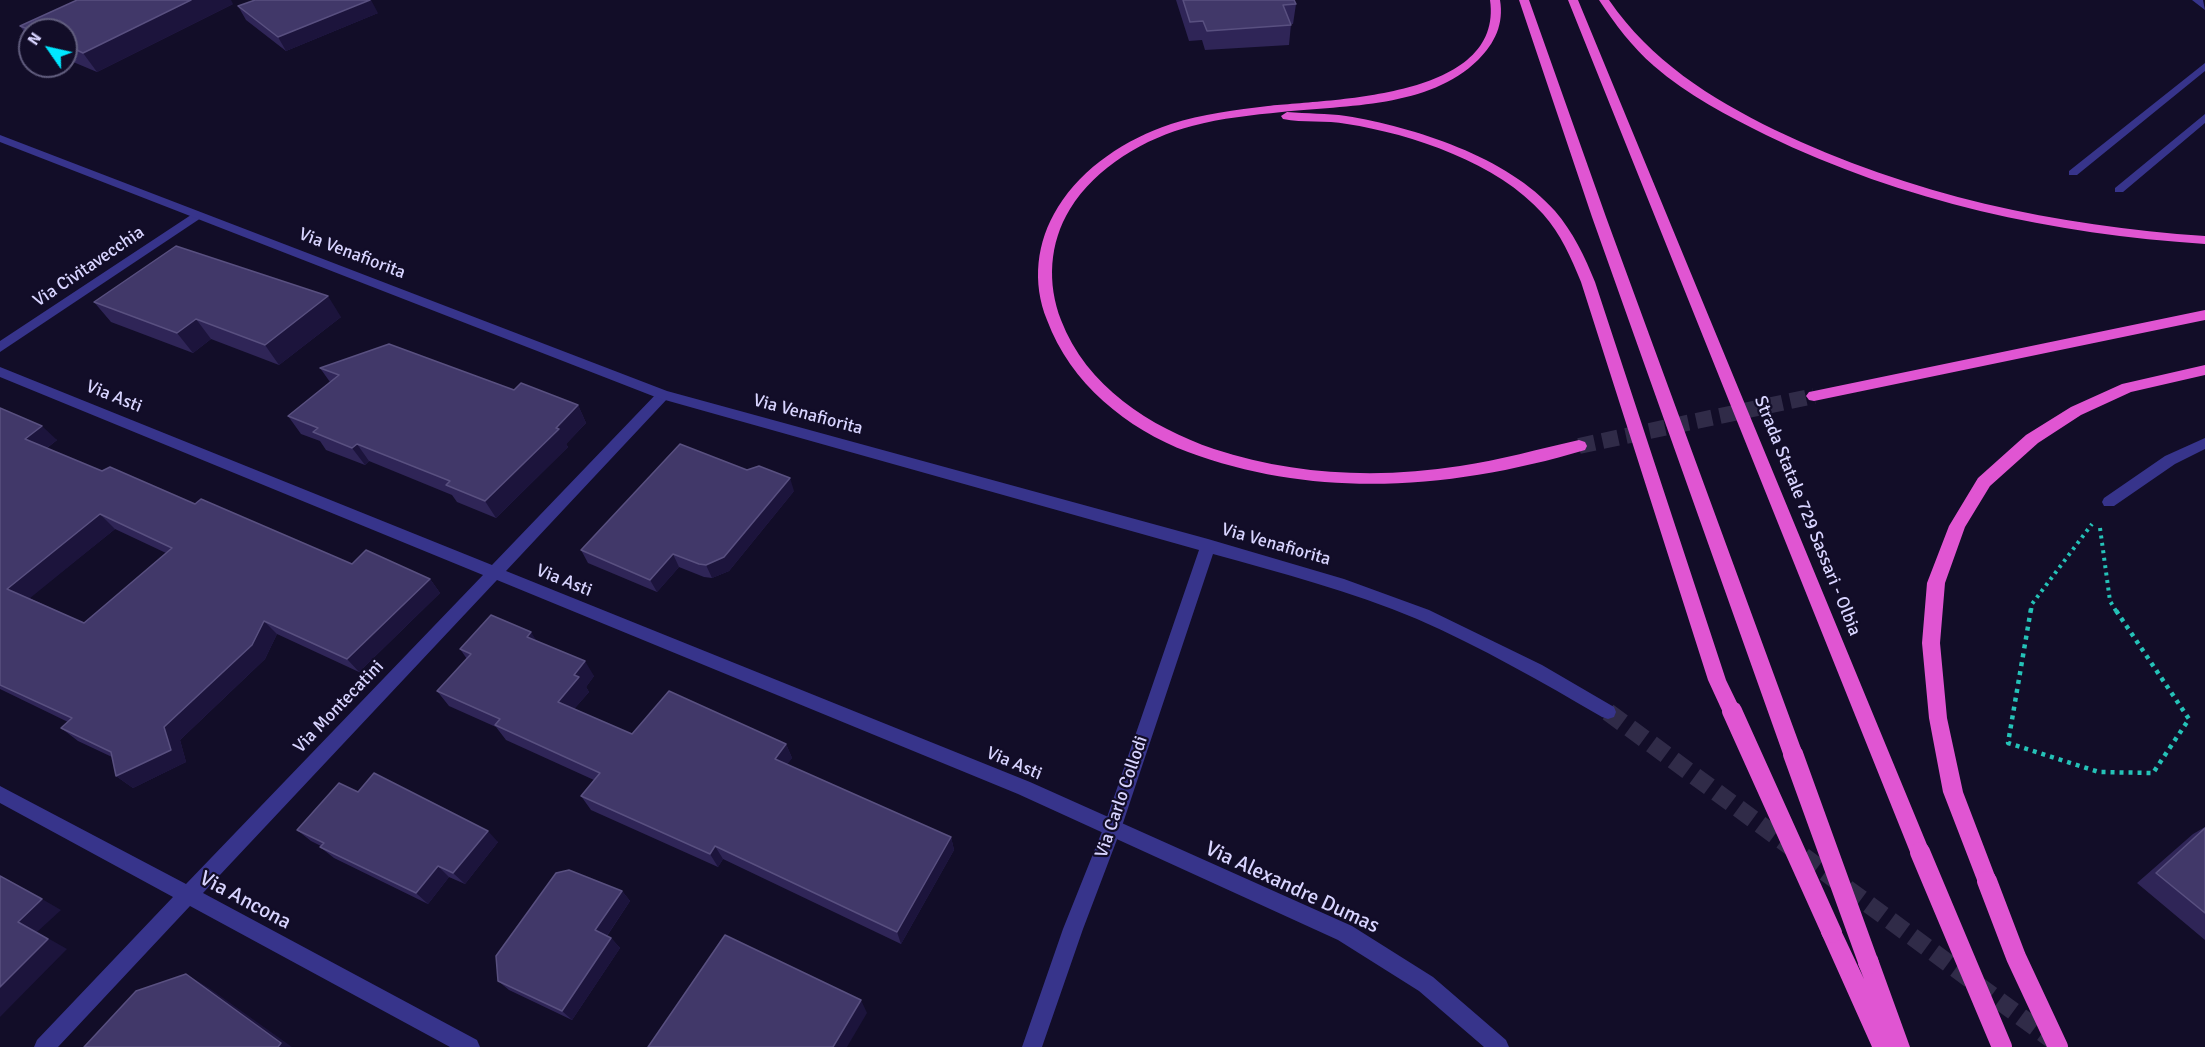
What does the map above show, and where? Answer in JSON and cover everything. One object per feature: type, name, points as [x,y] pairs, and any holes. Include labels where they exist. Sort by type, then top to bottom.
[{"type":"highway","points":[[1495,0],[1496,22],[1487,43],[1474,59],[1454,74],[1429,86],[1373,100],[1203,119],[1168,130],[1134,146],[1104,164],[1078,188],[1057,216],[1046,249],[1043,284],[1065,344],[1086,375],[1118,404],[1157,432],[1217,456],[1272,470],[1334,480],[1388,479],[1448,474],[1579,446]]},
{"type":"highway","points":[[1524,0],[1599,217],[1899,1047]]},
{"type":"highway","name":"Strada Statale 729 Sassari - Olbia","points":[[1573,0],[1920,852],[2002,1047]]},
{"type":"highway","points":[[1604,0],[1617,20],[1638,44],[1683,82],[1723,108],[1812,152],[1916,188],[2005,212],[2098,231],[2157,238],[2205,240]]},
{"type":"highway","points":[[1241,114],[1347,120],[1411,135],[1480,163],[1542,205],[1576,253],[1588,282],[1717,680],[1883,1047]]},
{"type":"highway","points":[[1814,396],[2205,315]]},
{"type":"highway","points":[[2058,1047],[2016,957],[1953,792],[1938,718],[1931,643],[1936,583],[1957,526],[1984,482],[2032,439],[2076,411],[2127,388],[2205,370]]},
{"type":"street","points":[[2197,0],[2205,7]]},
{"type":"street","points":[[2073,173],[2205,66]]},
{"type":"street","points":[[2119,190],[2205,117]]},
{"type":"street","name":"Via Venafiorita","points":[[0,138],[663,395],[1338,583],[1423,615],[1536,670],[1608,712]]},
{"type":"street","name":"Via Civitavecchia","points":[[0,347],[198,215]]},
{"type":"street","name":"Via Asti","points":[[0,372],[1024,788],[1112,829]]},
{"type":"street","name":"Via Montecatini","points":[[45,1047],[663,395]]},
{"type":"street","points":[[2109,502],[2170,460],[2205,443]]},
{"type":"street","name":"Via Carlo Collodi","points":[[1032,1047],[1073,929],[1112,829],[1208,545]]},
{"type":"street","name":"Via Ancona","points":[[0,794],[470,1047]]},
{"type":"street","name":"Via Alexandre Dumas","points":[[1112,829],[1346,933],[1426,984],[1499,1047]]},
{"type":"path","points":[[2098,515],[2110,601],[2189,719],[2152,773],[2099,772],[2008,743],[2032,604],[2098,515],[2109,502]]},
{"type":"building","points":[[77,0],[191,0],[83,53],[78,51],[78,18],[38,18]]},
{"type":"building","points":[[255,0],[370,0],[278,37],[238,6]]},
{"type":"building","points":[[1183,0],[1294,0],[1296,4],[1283,5],[1291,25],[1207,31],[1203,21],[1190,22]]},
{"type":"building","points":[[176,246],[328,296],[265,345],[196,319],[177,333],[94,302]]},
{"type":"building","points":[[389,344],[514,390],[521,383],[578,405],[556,428],[559,429],[485,501],[446,485],[450,481],[357,444],[352,448],[313,432],[318,428],[288,416],[339,375],[320,368]]},
{"type":"building","points":[[0,408],[42,426],[25,439],[102,471],[110,467],[195,504],[201,499],[352,564],[366,550],[430,579],[347,659],[264,621],[252,645],[164,727],[171,750],[116,776],[111,752],[61,728],[72,718],[0,685]],"holes":[[[100,514],[172,548],[84,623],[7,589]]]},
{"type":"building","points":[[680,444],[747,470],[759,466],[790,478],[724,557],[706,565],[673,554],[650,580],[581,550]]},
{"type":"building","points":[[491,615],[531,632],[527,637],[585,661],[574,675],[579,677],[558,702],[632,734],[669,691],[786,744],[775,759],[951,837],[897,932],[715,846],[710,854],[581,796],[600,773],[495,725],[500,719],[437,691],[471,654],[460,649]]},
{"type":"building","points":[[374,773],[488,831],[453,873],[438,866],[416,893],[320,847],[324,843],[297,830],[339,783],[358,792]]},
{"type":"building","points":[[2205,828],[2205,913],[2156,873]]},
{"type":"building","points":[[569,870],[622,891],[595,930],[611,938],[562,1011],[498,981],[496,956],[556,873]]},
{"type":"building","points":[[0,876],[42,899],[18,922],[48,939],[0,987]]},
{"type":"building","points":[[725,935],[861,1000],[833,1047],[648,1047]]},
{"type":"building","points":[[186,974],[281,1043],[278,1047],[84,1047],[136,991]]},
{"type":"tunnel","points":[[1579,446],[1814,396]]},
{"type":"tunnel","points":[[1608,712],[2055,1042]]}]
